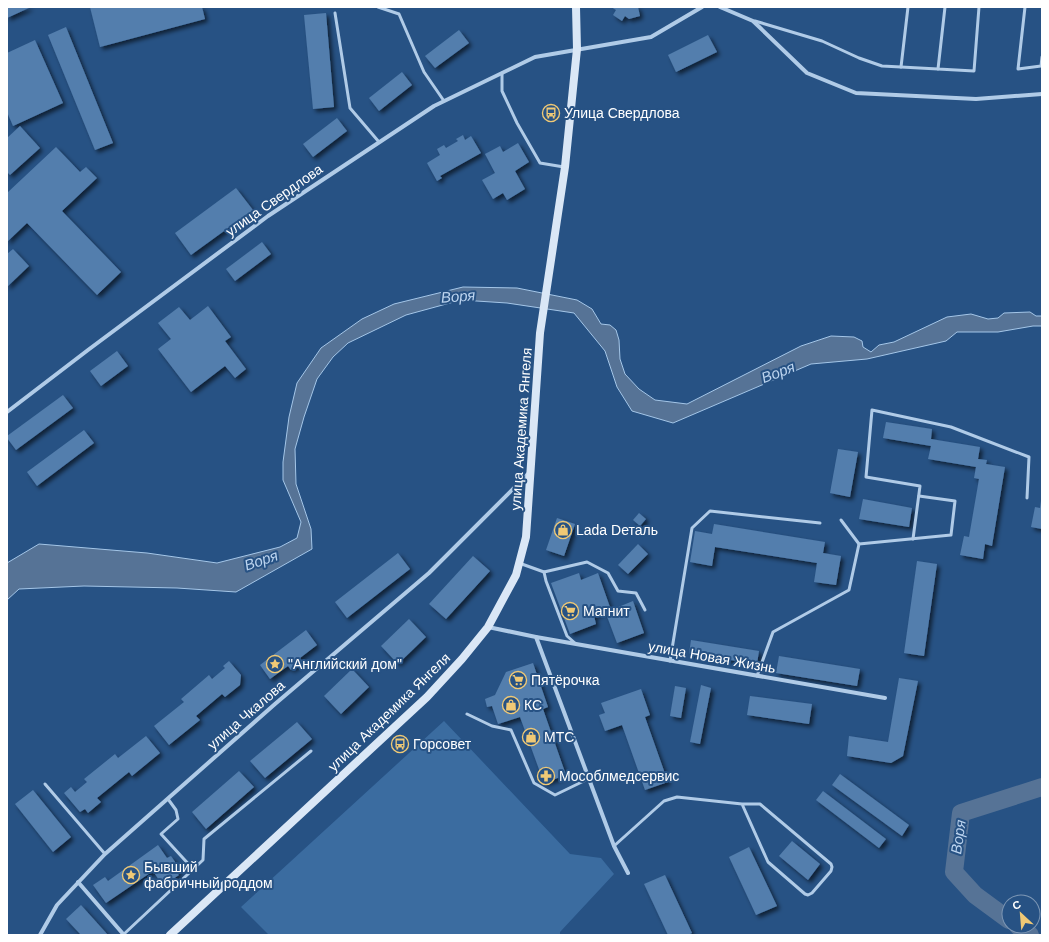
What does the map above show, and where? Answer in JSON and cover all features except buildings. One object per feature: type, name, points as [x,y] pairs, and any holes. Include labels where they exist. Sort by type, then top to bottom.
[{"type":"main road","name":"улица Академика Янгеля","points":[[170,935],[427,697],[462,659],[488,627],[516,575],[526,537],[540,333],[565,167],[577,49],[576,7]]},
{"type":"street","name":"улица Свердлова","points":[[7,412],[268,216],[434,106],[535,57],[650,37],[702,7]]},
{"type":"street","points":[[720,7],[753,21],[806,73],[856,93],[976,99],[1042,94]]},
{"type":"street","name":"улица Чкалова","points":[[40,935],[57,905],[105,854],[275,704],[429,574],[531,472]]},
{"type":"street","name":"улица Новая Жизнь","points":[[488,627],[536,637],[885,698]]},
{"type":"street","points":[[536,637],[614,846],[628,873]]},
{"type":"street","points":[[78,882],[124,935]]},
{"type":"lane","points":[[378,7],[399,14],[424,72],[444,101]]},
{"type":"lane","points":[[901,67],[908,7]]},
{"type":"lane","points":[[938,69],[945,7]]},
{"type":"lane","points":[[753,21],[822,41],[859,58],[882,66],[974,71],[979,7]]},
{"type":"lane","points":[[1025,7],[1018,68],[1041,66],[1042,57]]},
{"type":"lane","points":[[335,13],[350,108],[379,142]]},
{"type":"lane","points":[[502,73],[502,91],[517,123],[540,163],[565,167]]},
{"type":"lane","points":[[913,539],[920,486],[866,477],[872,410],[951,427],[1029,457],[1027,498]]},
{"type":"lane","points":[[859,544],[951,535],[955,501],[919,496]]},
{"type":"lane","points":[[670,660],[692,528],[710,511],[820,523]]},
{"type":"lane","points":[[757,676],[773,632],[849,590],[859,544],[841,520]]},
{"type":"lane","points":[[519,563],[544,572],[587,562],[608,573],[618,591],[636,593],[645,610]]},
{"type":"lane","points":[[544,572],[567,636],[576,644]]},
{"type":"lane","points":[[467,714],[492,726],[511,730],[534,783],[555,795],[588,779]]},
{"type":"lane","points":[[124,935],[203,860],[204,839],[311,751]]},
{"type":"lane","points":[[45,784],[105,854]]},
{"type":"lane","points":[[614,846],[664,801],[670,798],[677,797],[742,804],[760,804],[831,864],[831,871],[812,893],[808,895],[805,894],[768,862],[742,804]]},
{"type":"lane","points":[[168,799],[176,810],[178,819],[161,834],[193,869]]},
{"type":"shaded area","points":[[444,721],[570,854],[601,858],[614,874],[560,932],[560,935],[269,935],[241,907]]},
{"type":"water","points":[[463,287],[517,288],[577,300],[592,309],[601,324],[610,325],[616,330],[619,340],[620,359],[625,374],[639,389],[655,400],[687,404],[801,346],[831,336],[854,337],[862,341],[863,347],[871,352],[879,345],[894,342],[947,317],[971,314],[988,319],[998,318],[1004,313],[1030,312],[1036,316],[1042,316],[1042,326],[1033,326],[998,332],[957,332],[946,341],[867,359],[811,364],[673,423],[632,411],[617,387],[605,351],[574,313],[507,303],[461,300],[406,315],[348,343],[333,357],[317,379],[295,449],[296,484],[311,529],[312,549],[236,592],[177,588],[84,586],[19,589],[7,600],[7,563],[39,544],[147,553],[217,563],[280,547],[297,538],[301,522],[283,480],[283,462],[289,417],[297,383],[321,348],[362,319],[394,304]]},
{"type":"waterway","name":"Воря","points":[[1001,914],[975,895],[954,872],[961,813],[1042,787]]},
{"type":"place","name":"Улица Свердлова","points":[[551,113]]},
{"type":"place","name":"Lada Dеталь","points":[[563,530]]},
{"type":"place","name":"Магнит","points":[[570,611]]},
{"type":"place","name":"\"Английский дом\"","points":[[275,664]]},
{"type":"place","name":"Пятёрочка","points":[[518,680]]},
{"type":"place","name":"КС","points":[[511,705]]},
{"type":"place","name":"МТС","points":[[531,737]]},
{"type":"place","name":"Горсовет","points":[[400,744]]},
{"type":"place","name":"Мособлмедсервис","points":[[546,776]]},
{"type":"place","name":"Бывший фабричный роддом","points":[[131,875]]}]
